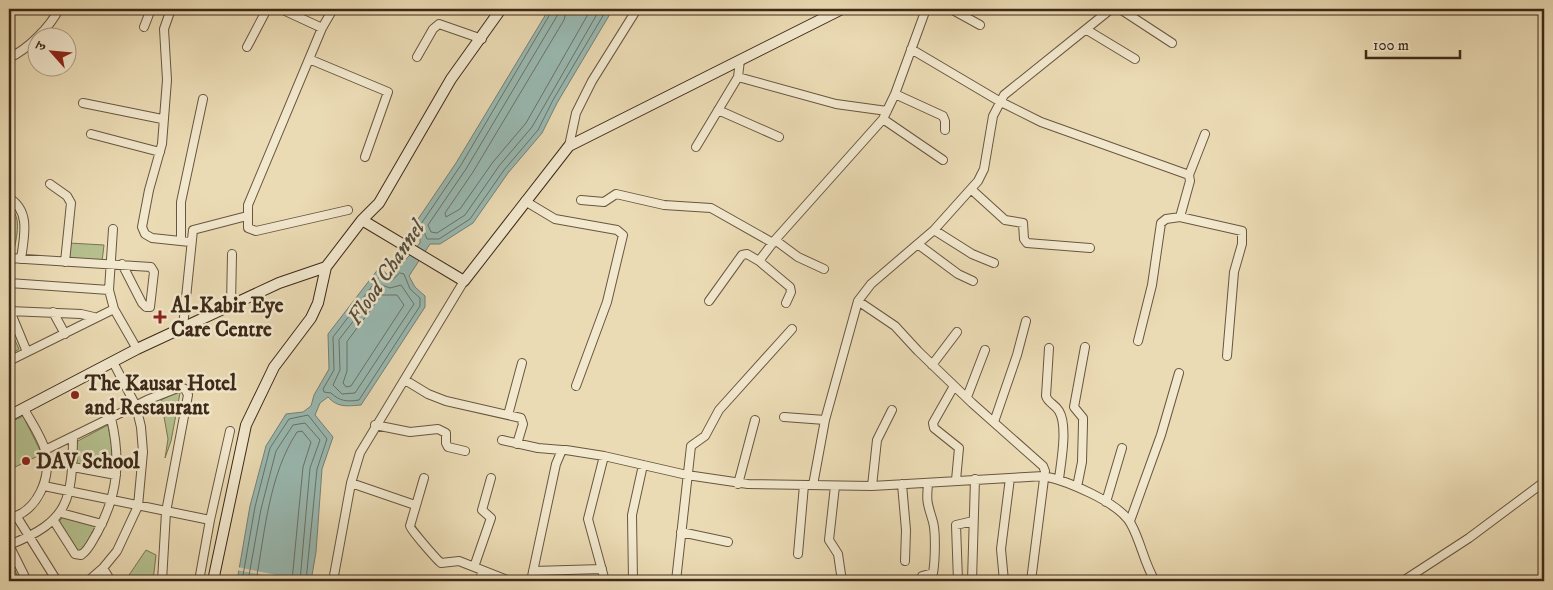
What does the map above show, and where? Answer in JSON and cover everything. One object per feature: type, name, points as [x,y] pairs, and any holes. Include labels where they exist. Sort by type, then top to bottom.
[{"type":"main road","points":[[213,581],[246,425],[274,367],[311,318],[318,303],[326,267],[362,220],[379,203],[451,80],[482,39],[501,9]]},
{"type":"main road","points":[[362,220],[460,279],[526,201],[569,146],[836,10]]},
{"type":"main road","points":[[9,416],[137,349],[279,282],[326,267]]},
{"type":"street","points":[[9,58],[34,39],[50,23],[59,9]]},
{"type":"street","points":[[144,28],[151,9]]},
{"type":"street","points":[[171,9],[164,30],[167,80],[162,119],[163,137],[149,190],[143,231],[152,238],[190,242]]},
{"type":"street","points":[[247,47],[267,9]]},
{"type":"street","points":[[282,9],[322,28]]},
{"type":"street","points":[[333,9],[322,28],[248,205],[246,216],[249,229],[256,232],[274,226],[348,210]]},
{"type":"street","points":[[495,20],[497,9]]},
{"type":"street","points":[[569,146],[576,113],[592,81],[637,9]]},
{"type":"street","points":[[759,261],[885,115],[895,94],[926,9]]},
{"type":"street","points":[[951,9],[980,25]]},
{"type":"street","points":[[813,484],[825,420],[858,301],[871,284],[919,245],[972,190],[982,174],[993,116],[999,101],[1111,9]]},
{"type":"street","points":[[1120,9],[1172,43]]},
{"type":"street","points":[[417,57],[433,29],[438,24],[482,39]]},
{"type":"street","points":[[1087,30],[1135,59]]},
{"type":"street","points":[[911,49],[999,101],[1054,128],[1189,175]]},
{"type":"street","points":[[309,59],[388,92],[365,157]]},
{"type":"street","points":[[696,147],[738,77],[740,60]]},
{"type":"street","points":[[738,77],[836,104],[885,115],[943,160]]},
{"type":"street","points":[[895,94],[943,116],[945,119],[945,130]]},
{"type":"street","points":[[181,241],[181,202],[203,99]]},
{"type":"street","points":[[83,103],[162,119]]},
{"type":"street","points":[[718,110],[779,137]]},
{"type":"street","points":[[92,134],[160,152]]},
{"type":"street","points":[[1180,217],[1190,181],[1189,175],[1205,134]]},
{"type":"street","points":[[50,184],[67,196],[71,203],[64,262]]},
{"type":"street","points":[[972,190],[1005,220],[1023,223],[1024,239],[1027,243],[1090,248]]},
{"type":"street","points":[[581,200],[604,202],[616,194],[664,205],[705,207],[774,242],[798,257],[824,268]]},
{"type":"street","points":[[9,198],[18,204],[23,214],[25,225],[21,259]]},
{"type":"street","points":[[526,201],[554,219],[614,230],[623,235],[607,302],[576,386]]},
{"type":"street","points":[[184,327],[192,233],[195,228],[246,216]]},
{"type":"street","points":[[1138,341],[1151,291],[1161,224],[1166,219],[1180,217],[1242,230],[1242,244],[1234,272],[1227,356]]},
{"type":"street","points":[[113,229],[109,290],[114,309],[137,349]]},
{"type":"street","points":[[934,230],[972,254],[994,263]]},
{"type":"street","points":[[919,245],[958,274],[973,281]]},
{"type":"street","points":[[231,305],[232,254]]},
{"type":"street","points":[[709,300],[742,255],[748,254],[790,287],[791,292],[786,303]]},
{"type":"street","points":[[9,258],[110,265],[122,264],[147,266],[153,269],[154,272],[150,307],[144,305],[122,264]]},
{"type":"street","points":[[333,581],[350,483],[360,453],[375,425],[405,380],[460,279]]},
{"type":"street","points":[[9,283],[109,290]]},
{"type":"street","points":[[858,301],[895,326],[954,386],[1043,466],[1044,476],[1031,581]]},
{"type":"street","points":[[9,361],[94,317],[114,309]]},
{"type":"street","points":[[27,352],[9,312],[53,312],[94,317]]},
{"type":"street","points":[[53,312],[64,334]]},
{"type":"street","points":[[994,422],[1017,355],[1026,321]]},
{"type":"street","points":[[676,581],[692,444],[702,439],[719,410],[792,329]]},
{"type":"street","points":[[932,365],[957,332]]},
{"type":"street","points":[[1077,487],[1082,462],[1083,418],[1074,407],[1085,347]]},
{"type":"street","points":[[1049,348],[1047,398],[1058,409],[1062,420],[1063,439],[1059,479]]},
{"type":"street","points":[[967,397],[985,350]]},
{"type":"street","points":[[88,581],[103,568],[116,552],[138,506],[143,452],[136,406],[113,362]]},
{"type":"street","points":[[508,415],[522,363]]},
{"type":"street","points":[[1130,521],[1161,435],[1179,373]]},
{"type":"street","points":[[405,380],[428,394],[446,401],[518,417],[524,421],[517,444]]},
{"type":"street","points":[[954,386],[933,423],[934,428],[959,448],[956,480]]},
{"type":"street","points":[[46,450],[136,406],[180,387],[185,389],[188,395],[166,512],[162,581]]},
{"type":"street","points":[[24,409],[46,450],[48,468],[44,486],[34,502],[13,517],[29,537],[57,581]]},
{"type":"street","points":[[872,486],[877,440],[892,410]]},
{"type":"street","points":[[784,417],[825,420]]},
{"type":"street","points":[[54,521],[72,551],[78,555],[87,550],[102,524],[112,501],[116,475],[117,444],[111,418]]},
{"type":"street","points":[[738,484],[755,420]]},
{"type":"street","points":[[375,425],[410,432],[443,430],[446,434],[448,447],[465,451]]},
{"type":"street","points":[[200,581],[210,520],[230,431]]},
{"type":"street","points":[[27,581],[9,545],[29,537],[54,521],[61,513],[70,492],[73,467],[73,438]]},
{"type":"street","points":[[502,440],[517,444],[604,456],[687,476],[738,484],[872,486],[1044,476],[1059,479],[1106,502],[1130,521],[1155,581]]},
{"type":"street","points":[[1106,502],[1122,448]]},
{"type":"street","points":[[531,581],[556,464],[562,450]]},
{"type":"street","points":[[604,456],[588,519],[605,581]]},
{"type":"street","points":[[634,581],[632,515],[643,464]]},
{"type":"street","points":[[73,467],[116,475]]},
{"type":"street","points":[[424,478],[410,528],[438,560],[445,565],[458,561],[510,581]]},
{"type":"street","points":[[474,568],[491,518],[482,510],[491,478]]},
{"type":"street","points":[[1004,581],[1001,549],[1010,478]]},
{"type":"street","points":[[972,581],[975,479]]},
{"type":"street","points":[[1403,581],[1469,538],[1544,482]]},
{"type":"street","points":[[350,483],[415,505]]},
{"type":"street","points":[[902,484],[906,530],[905,561]]},
{"type":"street","points":[[920,581],[922,576],[933,573],[934,566],[933,522],[926,500],[928,484]]},
{"type":"street","points":[[798,554],[804,485]]},
{"type":"street","points":[[44,486],[210,520]]},
{"type":"street","points":[[835,486],[828,540],[838,554],[842,581]]},
{"type":"street","points":[[61,513],[102,524]]},
{"type":"street","points":[[958,581],[956,525],[973,521]]},
{"type":"street","points":[[681,532],[728,542]]},
{"type":"street","points":[[103,568],[111,581]]},
{"type":"street","points":[[534,571],[602,569]]},
{"type":"street","points":[[479,581],[483,571]]},
{"type":"green space","points":[[9,207],[14,211],[17,223],[17,237],[13,256],[9,255]]},
{"type":"green space","points":[[69,243],[104,245],[102,262],[66,260]]},
{"type":"green space","points":[[9,327],[19,349],[9,355]]},
{"type":"green space","points":[[178,392],[180,393],[171,441],[165,458],[168,439],[161,400]]},
{"type":"green space","points":[[23,416],[42,454],[9,470],[9,423]]},
{"type":"green space","points":[[108,425],[112,444],[112,469],[77,464],[76,442]]},
{"type":"green space","points":[[63,516],[97,526],[88,543],[77,554],[59,522]]},
{"type":"green space","points":[[146,550],[156,555],[153,581],[125,581]]},
{"type":"green space","points":[[9,558],[20,581],[9,581]]},
{"type":"water","points":[[549,9],[613,9],[557,103],[542,133],[508,173],[473,223],[440,244],[430,244],[409,276],[415,287],[425,296],[425,307],[361,405],[339,405],[328,397],[320,403],[315,415],[333,437],[322,469],[316,552],[311,581],[237,581],[250,506],[266,446],[286,414],[303,412],[311,406],[314,395],[329,369],[328,334],[379,268],[391,277],[420,243],[420,236],[414,225],[456,163]]},
{"type":"pier","points":[[237,567],[307,581],[295,581],[236,570]]},
{"type":"place","name":"Al-Kabir Eye Care Centre","points":[[160,317]]},
{"type":"place","name":"The Kausar Hotel and Restaurant","points":[[75,395]]},
{"type":"place","name":"DAV School","points":[[26,461]]},
{"type":"water label","name":"Flood Channel","points":[[385,272]]}]
